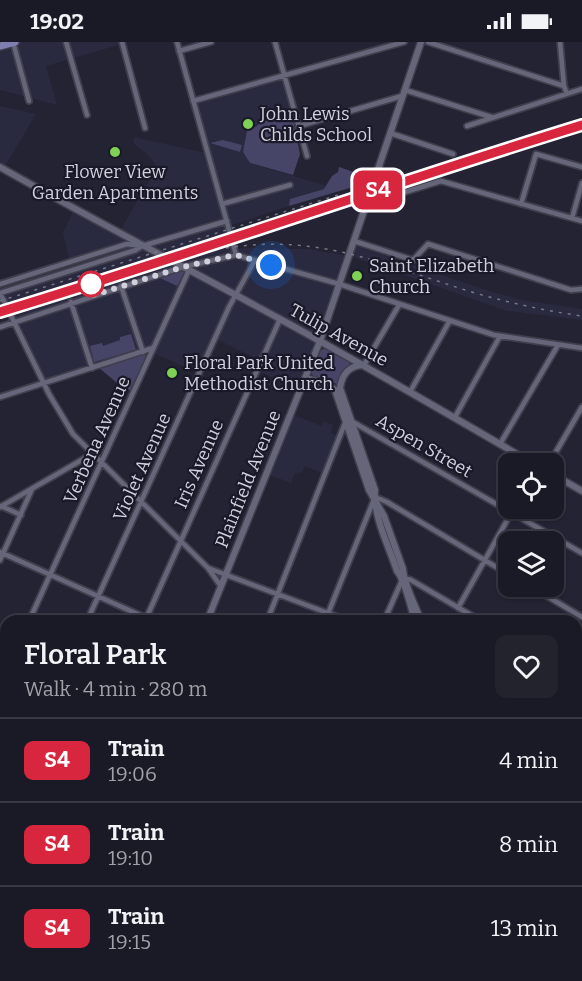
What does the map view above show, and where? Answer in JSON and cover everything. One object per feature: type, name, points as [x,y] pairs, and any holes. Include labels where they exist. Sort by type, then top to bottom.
[{"type":"main road","points":[[0,46],[14,42]]},
{"type":"main road","name":"Plainfield Avenue","points":[[209,615],[320,341],[421,42]]},
{"type":"main road","name":"Tulip Avenue","points":[[0,168],[364,365],[515,453]]},
{"type":"main road","points":[[364,365],[353,366],[348,370],[337,389],[363,463],[370,491],[375,498],[379,517],[391,544],[397,571],[403,578],[406,596],[416,615]]},
{"type":"main road","points":[[305,378],[337,389]]},
{"type":"main road","points":[[564,481],[582,491]]},
{"type":"street","points":[[14,42],[29,101]]},
{"type":"street","points":[[66,42],[87,115]]},
{"type":"street","points":[[122,42],[145,128]]},
{"type":"street","points":[[177,42],[236,255]]},
{"type":"street","points":[[179,51],[211,42]]},
{"type":"street","points":[[275,42],[307,156]]},
{"type":"street","points":[[373,42],[375,50]]},
{"type":"street","points":[[194,102],[404,42]]},
{"type":"street","points":[[428,42],[564,86]]},
{"type":"street","points":[[560,42],[564,86],[567,94]]},
{"type":"street","points":[[467,126],[582,89]]},
{"type":"street","points":[[299,126],[404,93],[493,118]]},
{"type":"street","points":[[390,134],[453,154]]},
{"type":"street","points":[[521,204],[536,154],[582,167]]},
{"type":"street","points":[[366,204],[441,181],[582,221]]},
{"type":"street","points":[[572,218],[582,183]]},
{"type":"street","points":[[222,204],[290,185]]},
{"type":"street","points":[[220,585],[208,568],[73,434],[44,383],[0,293],[226,221]]},
{"type":"street","points":[[354,241],[413,260],[428,244],[570,290],[582,288]]},
{"type":"street","points":[[0,284],[127,244],[142,246]]},
{"type":"street","points":[[0,327],[122,286],[236,255],[339,284],[449,322],[500,336],[582,348]]},
{"type":"street","name":"Violet Avenue","points":[[90,615],[236,296],[255,260]]},
{"type":"street","name":"Verbena Avenue","points":[[32,615],[153,348],[186,268]]},
{"type":"street","points":[[122,286],[143,352]]},
{"type":"street","points":[[71,302],[92,368]]},
{"type":"street","points":[[364,365],[399,304]]},
{"type":"street","name":"Iris Avenue","points":[[147,615],[280,319]]},
{"type":"street","points":[[410,392],[449,322]]},
{"type":"street","points":[[455,417],[500,336]]},
{"type":"street","points":[[500,444],[558,345]]},
{"type":"street","points":[[0,397],[153,348]]},
{"type":"street","points":[[555,453],[582,407]]},
{"type":"street","points":[[269,615],[348,422]]},
{"type":"street","name":"Aspen Street","points":[[348,422],[498,503]]},
{"type":"street","points":[[1,507],[92,454]]},
{"type":"street","points":[[0,560],[1,553],[32,489]]},
{"type":"street","points":[[328,613],[375,498],[498,568]]},
{"type":"street","points":[[1,507],[21,515]]},
{"type":"street","points":[[458,608],[508,519]]},
{"type":"street","name":"Aspen Street","points":[[526,519],[582,553]]},
{"type":"street","points":[[1,553],[135,615]]},
{"type":"street","points":[[208,568],[333,615]]},
{"type":"street","points":[[386,615],[395,591],[403,578],[411,580],[470,615]]},
{"type":"street","points":[[548,597],[579,615]]},
{"type":"shaded area","points":[[0,42],[129,42],[46,66],[57,105],[0,90]]},
{"type":"shaded area","points":[[284,78],[300,154],[250,163],[327,186],[324,189],[290,199],[289,206],[230,226],[236,248],[309,249],[348,256],[356,246],[489,291],[522,300],[582,309],[582,320],[507,311],[350,256],[297,390],[259,371],[257,359],[212,337],[198,373],[151,352],[44,383],[0,299],[0,280],[69,259],[63,233],[74,210],[118,234],[157,167],[149,156],[134,144],[134,137],[206,153],[208,144],[196,102]]},
{"type":"shaded area","points":[[0,106],[36,114],[3,170],[0,168]]},
{"type":"shaded area","points":[[292,115],[300,154],[293,175],[250,163],[243,152],[247,131],[260,122]]},
{"type":"shaded area","points":[[223,140],[242,145],[240,152],[210,143]]},
{"type":"shaded area","points":[[339,167],[362,175],[373,174],[363,184],[289,206],[290,199],[324,189],[332,176],[338,172]]},
{"type":"shaded area","points":[[179,269],[185,271],[177,286],[158,277]]},
{"type":"shaded area","points":[[131,334],[136,350],[94,362],[90,346],[102,343],[103,346]]},
{"type":"shaded area","points":[[326,348],[350,364],[341,374],[337,384],[314,377],[311,373],[321,350]]},
{"type":"shaded area","points":[[152,350],[133,392],[117,383],[98,367]]},
{"type":"shaded area","points":[[291,414],[322,426],[324,421],[333,425],[331,433],[338,436],[324,474],[305,466],[302,473],[295,473],[291,483],[267,474]]},
{"type":"railway","points":[[0,312],[582,125]]},
{"type":"railway","points":[[0,301],[338,195]]},
{"type":"railway","points":[[226,248],[293,245],[324,249],[382,263],[488,297],[582,316]]},
{"type":"train","name":"S4","points":[[0,312],[255,232],[435,171],[582,125]]},
{"type":"place","name":"John Lewis Childs School","points":[[248,124]]},
{"type":"place","name":"Flower View Garden Apartments","points":[[115,152]]},
{"type":"place","name":"Saint Elizabeth Church","points":[[357,276]]},
{"type":"place","name":"Floral Park United Methodist Church","points":[[172,373]]},
{"type":"route","points":[[91,284],[94,295],[198,262],[236,255],[271,265]]}]
